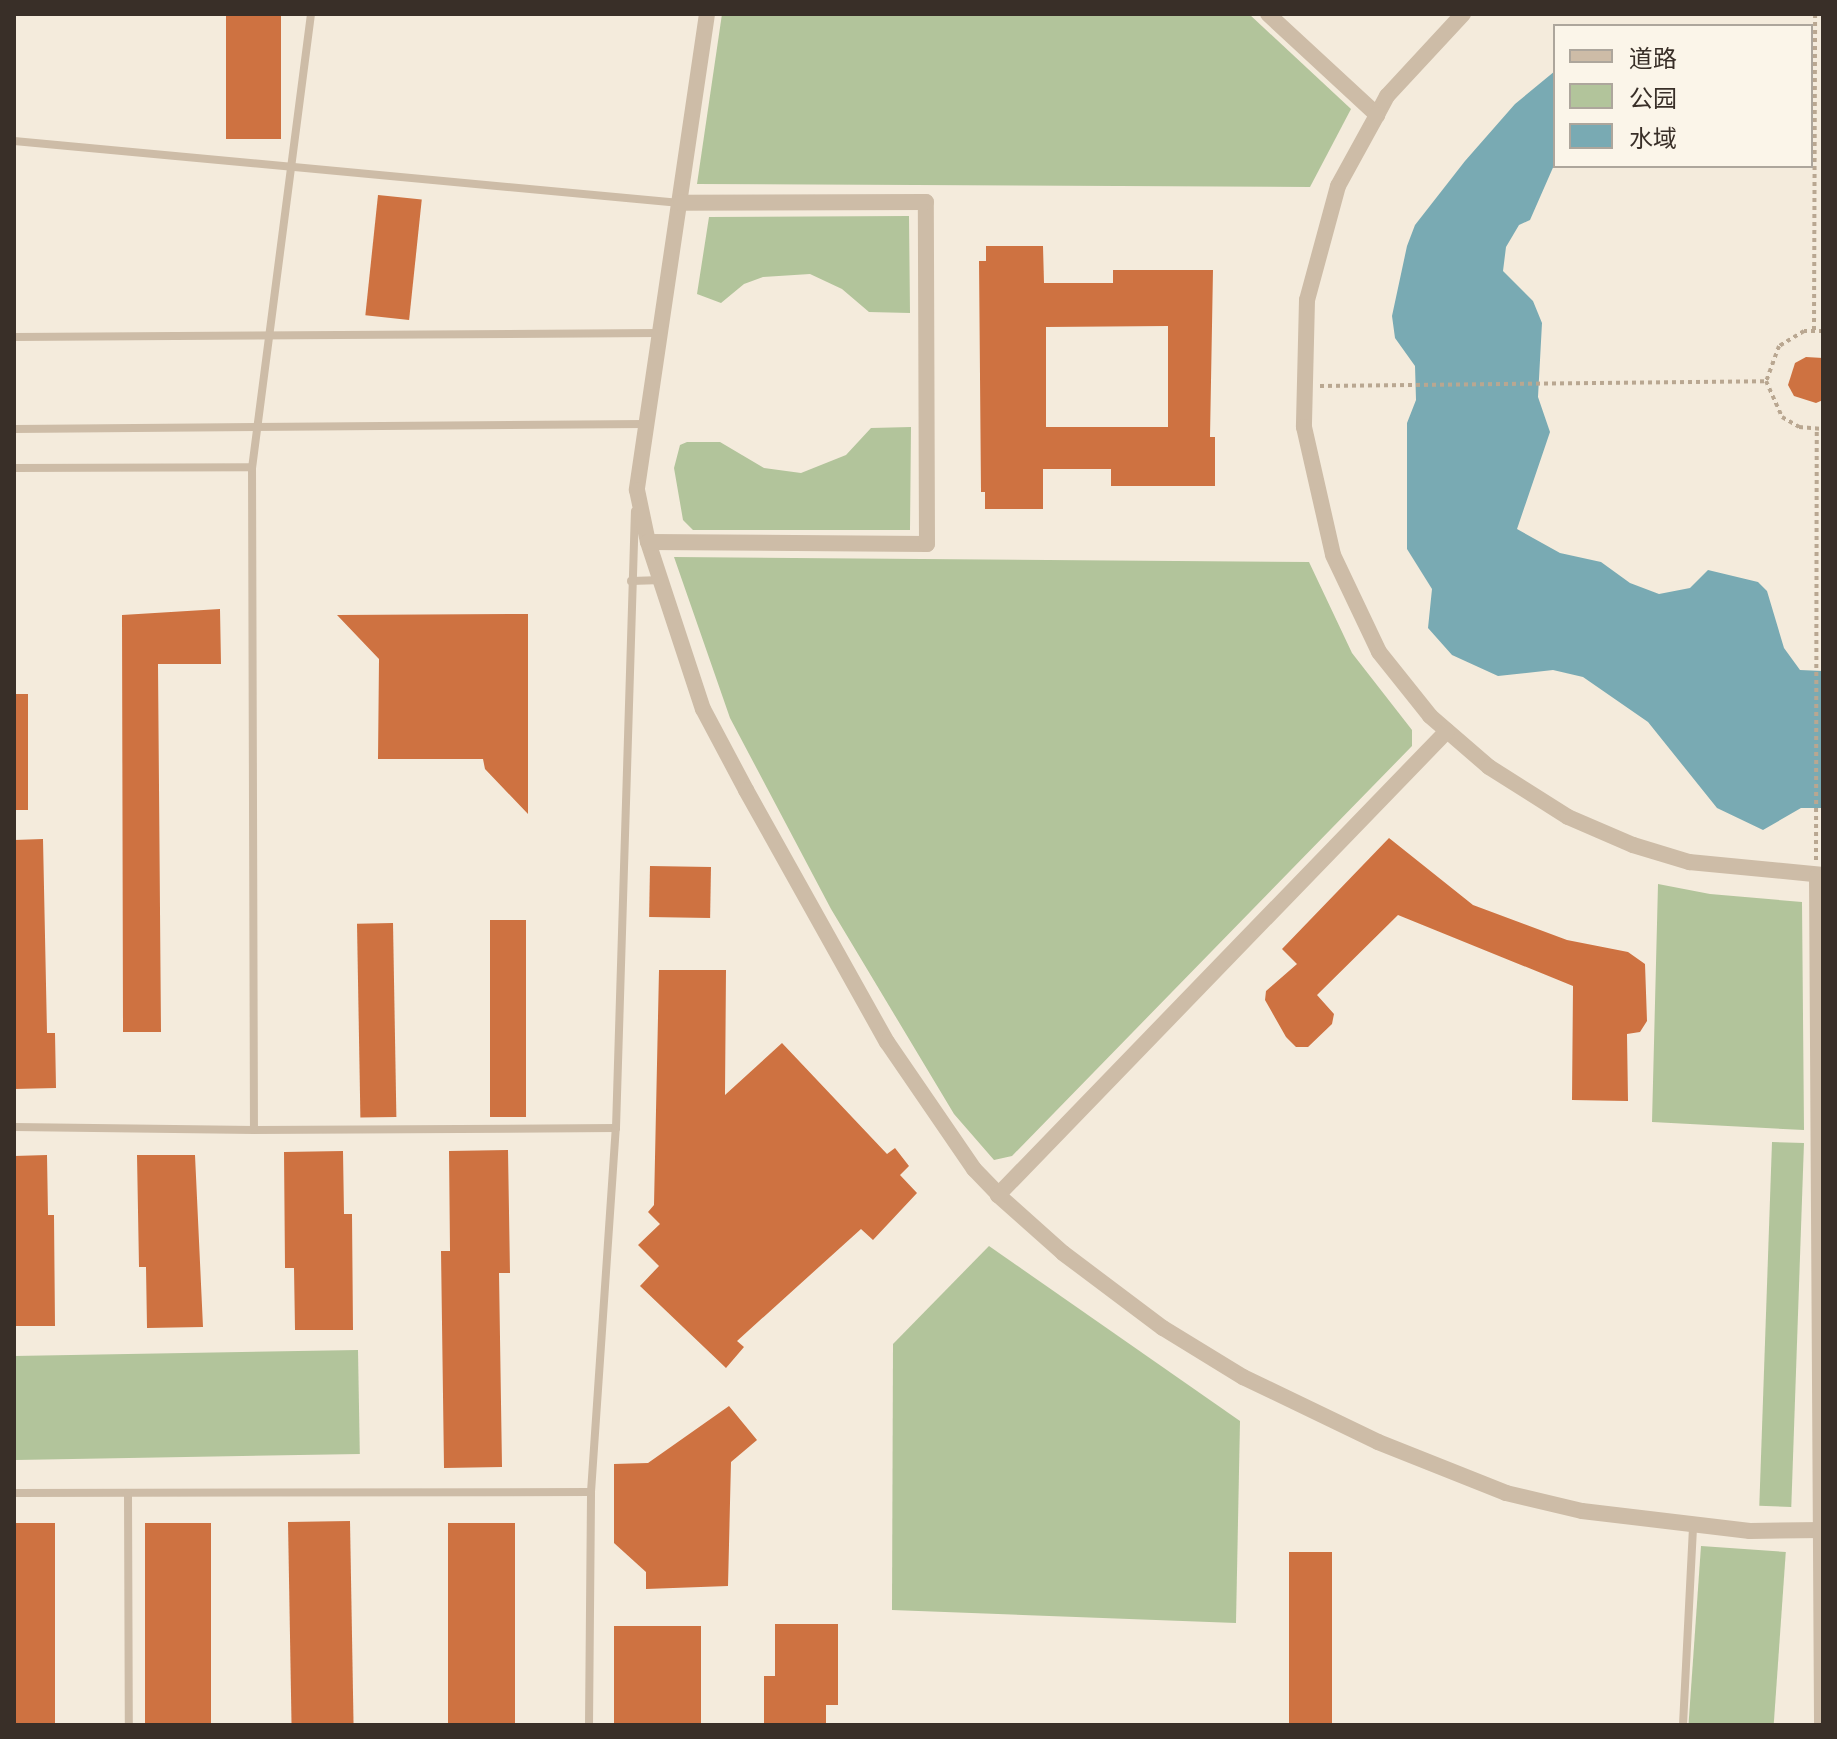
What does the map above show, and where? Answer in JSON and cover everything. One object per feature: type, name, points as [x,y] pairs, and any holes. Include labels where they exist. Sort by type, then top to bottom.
[{"type":"street","points":[[707,14],[637,490],[648,542],[703,709],[887,1042],[974,1169],[1063,1253],[1163,1328],[1243,1377],[1378,1442],[1506,1493],[1693,1526],[1822,1530]]},
{"type":"street","points":[[1268,14],[1377,115]]},
{"type":"street","points":[[1463,14],[1387,96],[1338,186],[1307,300],[1302,386],[1304,427],[1333,555],[1379,652],[1447,731],[1489,767],[1568,817],[1633,845],[1689,862],[1820,875],[1822,1725]]},
{"type":"street","points":[[648,542],[927,544],[926,202],[681,203]]},
{"type":"street","points":[[999,1195],[1447,731]]},
{"type":"lane","points":[[254,1130],[252,467],[311,14]]},
{"type":"lane","points":[[14,141],[681,203]]},
{"type":"lane","points":[[14,337],[659,333]]},
{"type":"lane","points":[[14,429],[255,431],[645,424]]},
{"type":"lane","points":[[14,468],[252,467]]},
{"type":"lane","points":[[589,1725],[591,1492],[616,1128],[631,581],[637,490]]},
{"type":"lane","points":[[631,581],[662,580]]},
{"type":"lane","points":[[14,1127],[254,1130],[616,1128]]},
{"type":"lane","points":[[14,1493],[591,1492]]},
{"type":"lane","points":[[128,1493],[129,1725]]},
{"type":"lane","points":[[1683,1725],[1693,1526]]},
{"type":"path","points":[[1814,330],[1815,15]]},
{"type":"path","points":[[1820,875],[1816,816],[1816,668],[1820,429],[1782,417],[1766,381],[1779,346],[1814,330],[1823,331]]},
{"type":"path","points":[[1302,386],[1538,381],[1766,381]]},
{"type":"green space","points":[[722,14],[1249,14],[1351,109],[1310,187],[697,184]]},
{"type":"green space","points":[[909,216],[910,313],[869,312],[842,289],[810,274],[763,277],[744,284],[721,303],[697,294],[709,217]]},
{"type":"green space","points":[[911,427],[910,530],[693,530],[683,520],[674,468],[680,445],[687,442],[720,442],[764,468],[801,473],[846,455],[871,428]]},
{"type":"green space","points":[[674,557],[1309,562],[1352,653],[1412,730],[1412,746],[1012,1156],[994,1160],[954,1114],[831,909],[730,718]]},
{"type":"green space","points":[[1658,884],[1710,894],[1802,902],[1804,1130],[1652,1122]]},
{"type":"green space","points":[[1772,1142],[1804,1143],[1791,1507],[1759,1506]]},
{"type":"green space","points":[[989,1246],[1240,1421],[1236,1623],[892,1610],[893,1344]]},
{"type":"green space","points":[[358,1350],[360,1454],[16,1460],[14,1356]]},
{"type":"green space","points":[[1701,1546],[1786,1552],[1774,1725],[1689,1725]]},
{"type":"water","points":[[1553,73],[1553,168],[1530,220],[1519,225],[1506,247],[1503,271],[1533,301],[1542,323],[1538,397],[1550,432],[1517,529],[1560,553],[1601,562],[1630,583],[1659,594],[1690,588],[1708,570],[1758,582],[1767,591],[1784,648],[1800,670],[1823,671],[1823,808],[1801,808],[1763,830],[1717,808],[1648,722],[1583,677],[1553,670],[1498,676],[1452,655],[1428,628],[1432,589],[1407,549],[1407,423],[1416,400],[1415,366],[1395,338],[1392,316],[1407,246],[1415,225],[1515,104]]},
{"type":"building","points":[[226,14],[281,14],[281,139],[226,139]]},
{"type":"building","points":[[378,195],[422,200],[409,320],[365,315]]},
{"type":"building","points":[[986,246],[1043,246],[1044,283],[1113,283],[1113,270],[1213,270],[1210,437],[1215,437],[1215,486],[1111,486],[1111,469],[1043,469],[1043,509],[985,509],[985,492],[981,492],[979,261],[986,261]],"holes":[[[1168,326],[1168,427],[1046,427],[1046,327]]]},
{"type":"building","points":[[1806,357],[1823,358],[1823,400],[1816,403],[1794,396],[1788,385],[1795,363]]},
{"type":"building","points":[[220,609],[221,664],[158,664],[161,1032],[123,1032],[122,615]]},
{"type":"building","points":[[528,614],[528,814],[485,769],[483,759],[378,759],[379,659],[337,615]]},
{"type":"building","points":[[14,694],[28,694],[28,810],[14,810]]},
{"type":"building","points":[[1389,838],[1473,905],[1567,940],[1628,952],[1645,964],[1647,1021],[1640,1032],[1627,1034],[1628,1101],[1572,1100],[1573,986],[1398,915],[1317,995],[1334,1014],[1332,1024],[1308,1047],[1296,1047],[1286,1037],[1265,1000],[1266,991],[1297,964],[1282,949]]},
{"type":"building","points":[[43,839],[47,1033],[55,1033],[56,1088],[14,1089],[14,840]]},
{"type":"building","points":[[650,866],[711,867],[710,918],[649,917]]},
{"type":"building","points":[[490,920],[526,920],[526,1117],[490,1117]]},
{"type":"building","points":[[393,923],[396,1117],[360,1118],[357,924]]},
{"type":"building","points":[[659,970],[726,970],[725,1095],[782,1043],[887,1154],[895,1148],[909,1166],[900,1175],[917,1193],[873,1240],[861,1229],[737,1341],[744,1347],[726,1368],[640,1286],[659,1266],[638,1245],[660,1224],[648,1212],[654,1205]]},
{"type":"building","points":[[508,1150],[510,1273],[499,1273],[502,1467],[444,1468],[441,1251],[450,1251],[449,1151]]},
{"type":"building","points":[[343,1151],[344,1214],[352,1214],[353,1330],[295,1330],[294,1268],[285,1268],[284,1152]]},
{"type":"building","points":[[47,1155],[48,1215],[54,1215],[55,1326],[14,1326],[14,1156]]},
{"type":"building","points":[[137,1155],[195,1155],[203,1327],[147,1328],[146,1267],[139,1267]]},
{"type":"building","points":[[729,1406],[757,1440],[731,1462],[728,1586],[646,1589],[646,1572],[614,1543],[614,1464],[648,1463]]},
{"type":"building","points":[[350,1521],[354,1725],[292,1725],[288,1522]]},
{"type":"building","points":[[14,1523],[55,1523],[55,1725],[14,1725]]},
{"type":"building","points":[[145,1523],[211,1523],[211,1725],[145,1725]]},
{"type":"building","points":[[448,1523],[515,1523],[515,1725],[448,1725]]},
{"type":"building","points":[[1289,1552],[1332,1552],[1332,1725],[1289,1725]]},
{"type":"building","points":[[775,1624],[838,1624],[838,1705],[826,1705],[826,1725],[764,1725],[764,1676],[775,1676]]},
{"type":"building","points":[[614,1626],[701,1626],[701,1725],[614,1725]]}]
